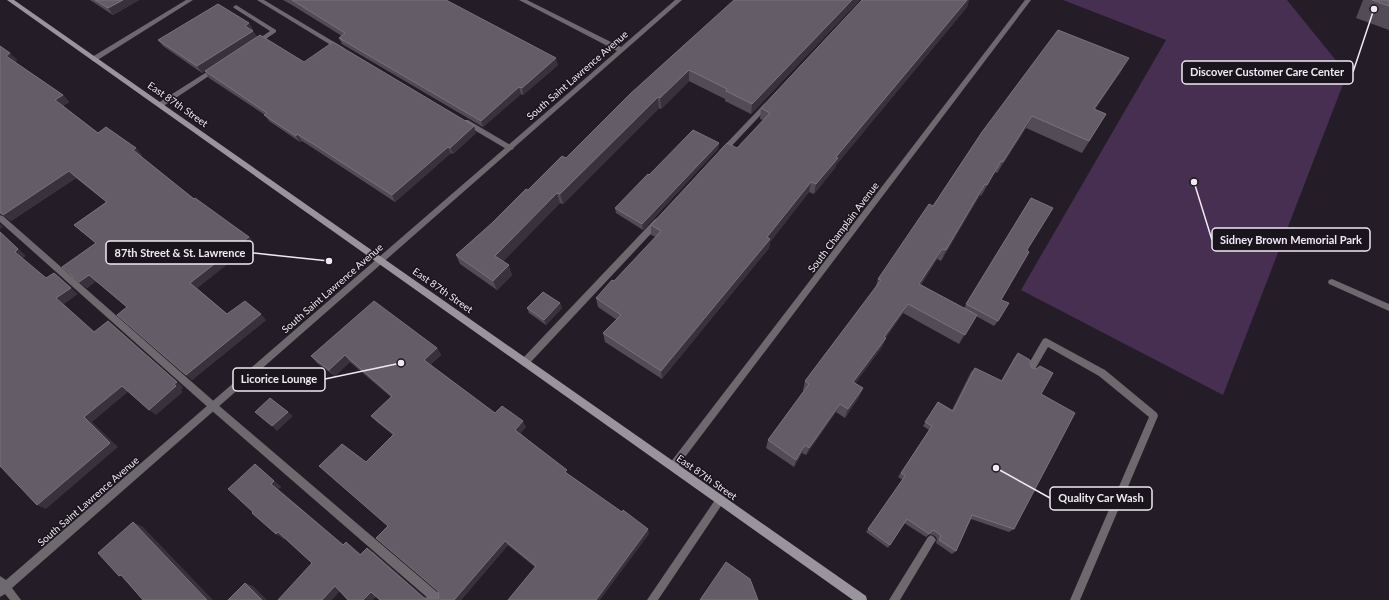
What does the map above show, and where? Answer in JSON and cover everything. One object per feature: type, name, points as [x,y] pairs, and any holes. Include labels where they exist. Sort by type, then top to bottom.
[{"type":"main road","name":"East 87th Street","points":[[10,0],[862,600]]},
{"type":"street","points":[[94,59],[190,0]]},
{"type":"street","points":[[260,0],[349,52]]},
{"type":"street","points":[[522,0],[621,50]]},
{"type":"street","name":"South Saint Lawrence Avenue","points":[[2,587],[214,407],[679,0]]},
{"type":"street","name":"South Champlain Avenue","points":[[673,466],[1028,0]]},
{"type":"street","points":[[236,7],[274,31],[249,47]]},
{"type":"street","points":[[160,105],[224,64]]},
{"type":"street","points":[[718,156],[773,98]]},
{"type":"street","points":[[457,117],[510,148]]},
{"type":"street","points":[[525,362],[664,214]]},
{"type":"street","points":[[0,218],[214,407],[438,600]]},
{"type":"street","points":[[1332,282],[1389,308]]},
{"type":"street","points":[[1031,368],[1046,342],[1102,373],[1154,416],[1074,600]]},
{"type":"street","points":[[652,600],[720,500]]},
{"type":"street","points":[[894,600],[931,540]]},
{"type":"street","points":[[2,587],[16,600]]},
{"type":"shaded area","points":[[1063,0],[1287,0],[1347,74],[1223,395],[1021,290],[1166,40]]},
{"type":"building","points":[[95,0],[123,0],[108,8]]},
{"type":"building","points":[[292,0],[446,0],[556,58],[522,88],[519,87],[481,121],[339,38],[345,33]]},
{"type":"building","points":[[734,0],[852,0],[752,104],[726,91],[727,89],[689,70],[660,98],[658,97],[560,194],[557,193],[495,256],[509,265],[493,281],[456,255],[492,223],[526,189],[528,190],[562,156],[566,158],[630,94]]},
{"type":"building","points":[[862,0],[967,0],[836,157],[838,158],[816,184],[811,182],[767,237],[770,239],[661,371],[603,333],[621,315],[596,298],[661,231],[651,225],[727,143],[737,148],[770,113],[761,108]]},
{"type":"building","points":[[1372,0],[1389,0],[1389,6]]},
{"type":"building","points":[[218,4],[249,23],[245,26],[253,31],[197,66],[158,40]]},
{"type":"building","points":[[1058,30],[1129,58],[1094,109],[1106,114],[1089,141],[1032,116],[1003,162],[1001,161],[987,185],[985,184],[946,250],[942,249],[919,284],[977,315],[965,335],[908,304],[884,337],[886,338],[853,382],[863,388],[848,409],[840,404],[809,448],[805,445],[796,460],[768,440],[809,384],[805,381],[881,280],[878,279],[929,204],[933,206],[982,132]]},
{"type":"building","points":[[260,35],[304,62],[333,42],[474,126],[450,148],[448,147],[392,195],[315,145],[297,134],[296,136],[264,115],[267,113],[205,71]]},
{"type":"building","points":[[0,46],[10,53],[6,56],[63,95],[55,100],[98,133],[106,127],[136,148],[133,150],[194,199],[195,198],[249,237],[190,283],[227,314],[245,301],[261,314],[186,375],[117,315],[127,307],[89,275],[79,282],[62,267],[96,243],[74,225],[107,202],[69,171],[3,215],[0,212]]},
{"type":"building","points":[[693,130],[719,143],[642,224],[615,208],[648,174],[649,175]]},
{"type":"building","points":[[1031,198],[1053,208],[1027,250],[1029,252],[1001,300],[1009,303],[998,321],[966,304]]},
{"type":"building","points":[[0,232],[18,249],[15,252],[46,278],[54,273],[71,288],[56,298],[94,332],[108,321],[177,382],[174,384],[176,386],[149,410],[122,386],[84,417],[110,443],[37,505],[0,466]]},
{"type":"building","points":[[543,292],[560,303],[544,320],[527,308]]},
{"type":"building","points":[[374,301],[437,348],[424,360],[495,413],[502,406],[523,421],[515,430],[567,470],[565,472],[622,512],[623,510],[648,529],[596,600],[508,600],[536,566],[505,541],[454,600],[380,600],[371,592],[363,600],[348,600],[335,586],[322,600],[278,600],[312,563],[278,532],[276,534],[252,513],[253,512],[228,489],[255,464],[274,481],[271,484],[343,545],[346,542],[360,555],[367,548],[424,598],[439,598],[438,591],[376,538],[388,526],[319,466],[342,444],[366,462],[394,434],[371,416],[392,396],[345,355],[329,370],[311,356]]},
{"type":"building","points":[[1018,353],[1030,360],[1032,368],[1036,369],[1040,366],[1053,373],[1041,394],[1075,413],[1014,529],[972,515],[956,551],[939,540],[941,536],[938,533],[933,530],[929,534],[907,519],[890,545],[868,529],[905,476],[901,473],[932,426],[925,422],[938,402],[953,411],[975,368],[1002,381]]},
{"type":"building","points":[[270,398],[288,412],[272,426],[255,412]]},
{"type":"building","points":[[133,522],[207,600],[143,600],[121,575],[119,576],[98,553]]},
{"type":"building","points":[[726,562],[750,579],[758,600],[700,600]]},
{"type":"building","points":[[245,583],[262,600],[228,600]]},
{"type":"place","name":"Discover Customer Care Center","points":[[1374,9]]},
{"type":"place","name":"Sidney Brown Memorial Park","points":[[1194,182]]},
{"type":"place","name":"87th Street & St. Lawrence","points":[[329,261]]},
{"type":"place","name":"Licorice Lounge","points":[[401,363]]},
{"type":"place","name":"Quality Car Wash","points":[[996,468]]}]
